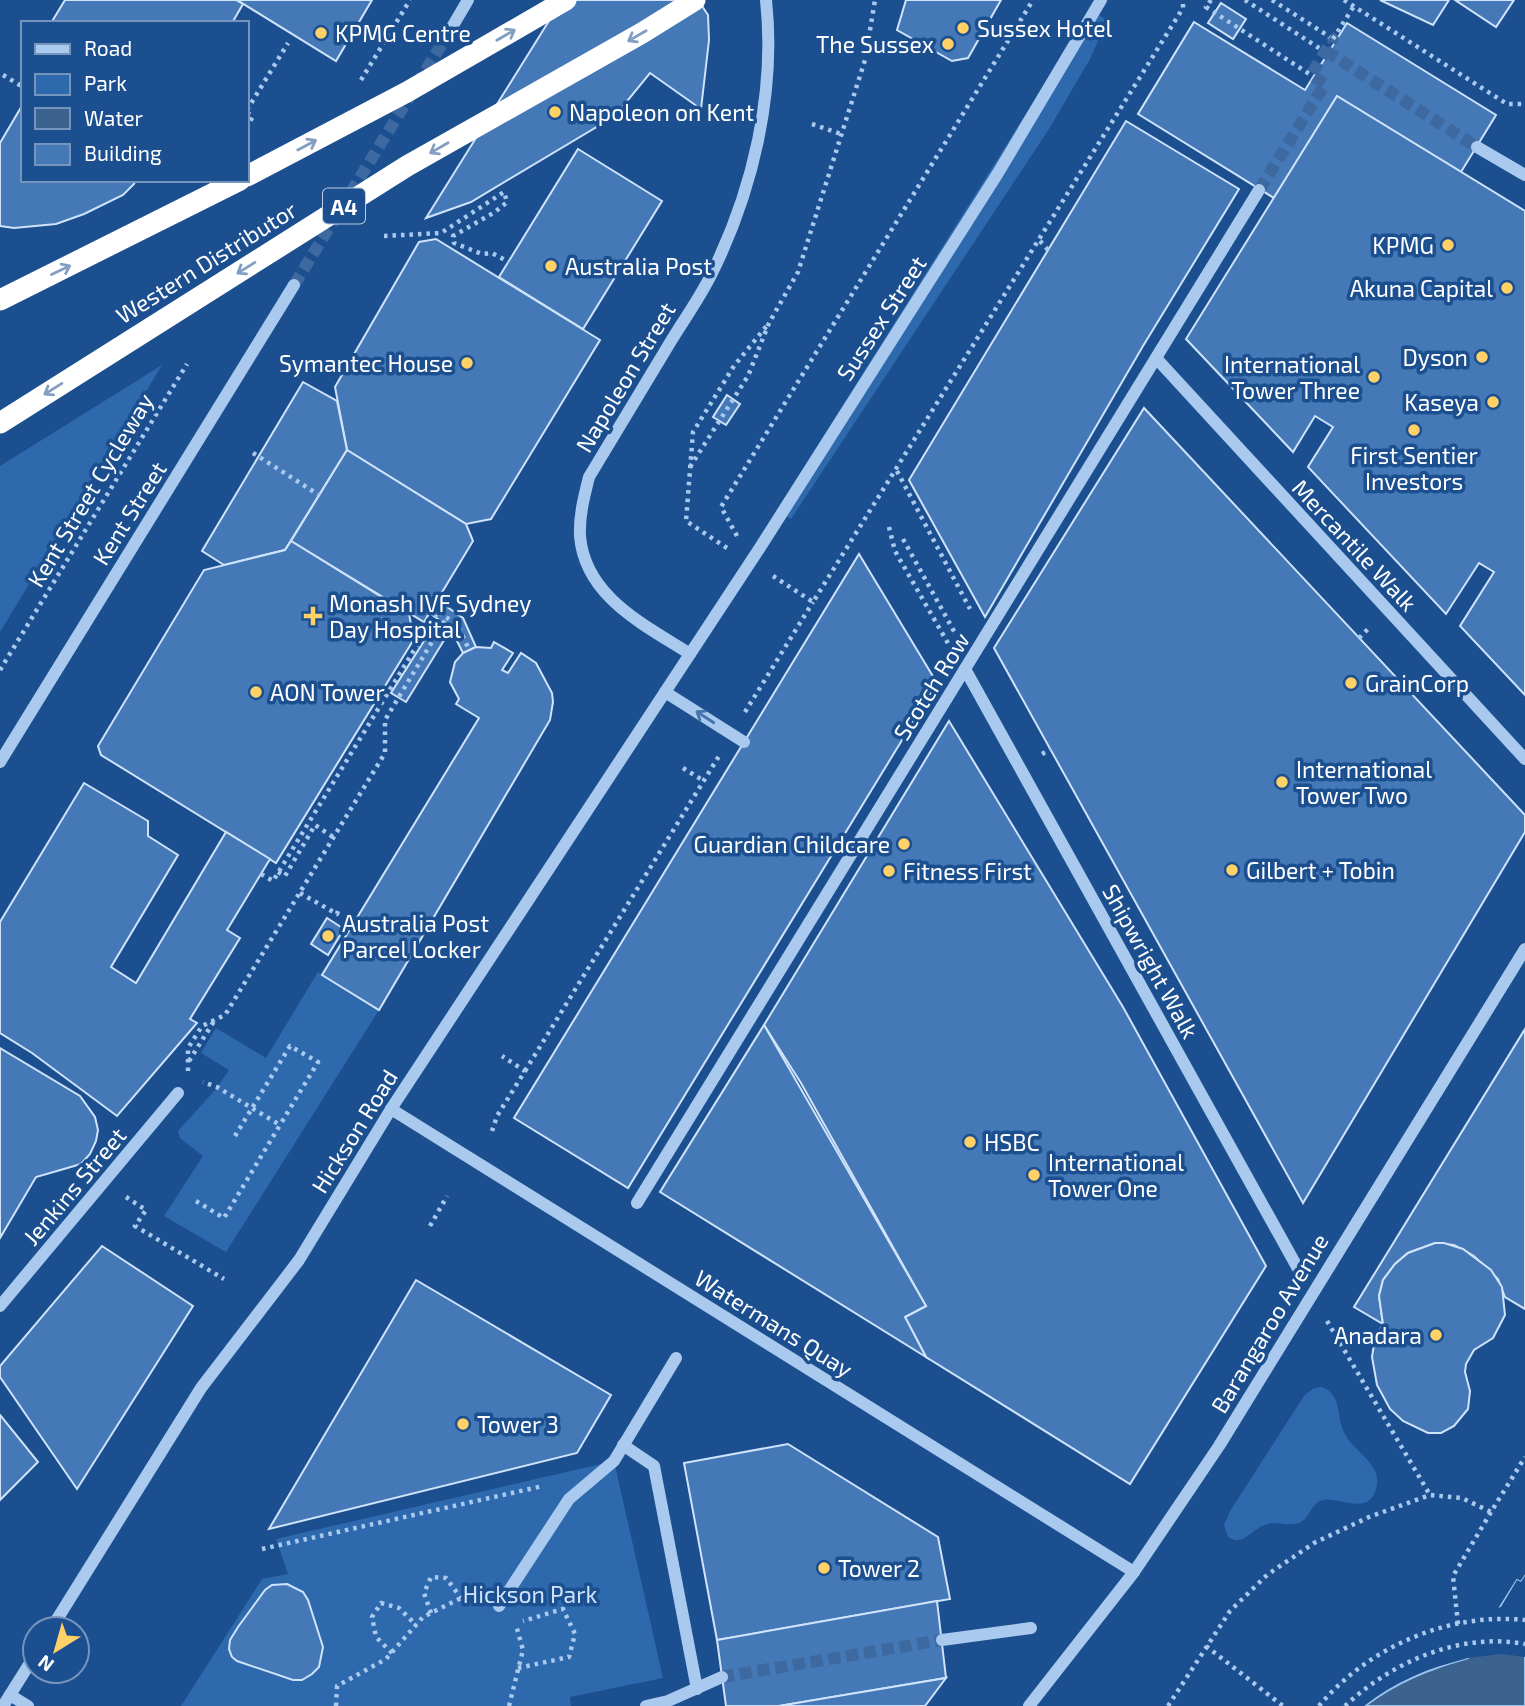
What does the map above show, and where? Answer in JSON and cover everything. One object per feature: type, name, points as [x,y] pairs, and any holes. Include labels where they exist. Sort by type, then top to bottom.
[{"type":"highway","points":[[248,176],[407,92],[566,0]]},
{"type":"highway","name":"Western Distributor","points":[[0,423],[407,166],[642,33],[695,0]]},
{"type":"highway","points":[[0,300],[236,182]]},
{"type":"street","points":[[448,34],[468,0]]},
{"type":"street","name":"Napoleon Street","points":[[690,654],[623,611],[604,593],[590,569],[580,538],[581,512],[589,477],[712,273],[740,206],[753,161],[765,98],[770,35],[765,0]]},
{"type":"street","name":"Sussex Street","points":[[690,654],[998,173],[1101,0]]},
{"type":"street","points":[[1477,147],[1525,176]]},
{"type":"street","name":"Scotch Row","points":[[637,1203],[1259,190]]},
{"type":"street","name":"Kent Street","points":[[0,762],[294,285]]},
{"type":"street","name":"Mercantile Walk","points":[[1156,358],[1525,759]]},
{"type":"street","name":"Hickson Road","points":[[60,1615],[201,1388],[299,1260],[391,1109],[690,654]]},
{"type":"street","name":"Shipwright Walk","points":[[965,669],[1301,1274]]},
{"type":"street","points":[[665,692],[744,742]]},
{"type":"street","name":"Barangaroo Avenue","points":[[1029,1706],[1134,1572],[1219,1446],[1525,948]]},
{"type":"street","name":"Jenkins Street","points":[[0,1306],[178,1093]]},
{"type":"street","name":"Watermans Quay","points":[[391,1109],[1134,1572]]},
{"type":"street","points":[[499,1606],[569,1499],[614,1461],[676,1358]]},
{"type":"street","points":[[623,1445],[654,1466],[696,1689]]},
{"type":"street","points":[[942,1640],[1031,1628]]},
{"type":"street","points":[[646,1706],[668,1701],[722,1677]]},
{"type":"street","points":[[21,1678],[7,1700],[28,1706]]},
{"type":"path","points":[[356,88],[410,0]]},
{"type":"path","points":[[690,468],[748,376],[769,323],[798,272],[865,60],[875,0]]},
{"type":"path","points":[[750,562],[721,507],[1033,0]]},
{"type":"path","points":[[744,714],[1040,241],[1183,8],[1184,0]]},
{"type":"path","points":[[1211,0],[1206,7],[1311,75]]},
{"type":"path","points":[[1245,0],[1322,50]]},
{"type":"path","points":[[1272,0],[1331,38],[1354,6]]},
{"type":"path","points":[[1344,0],[1507,104],[1525,104]]},
{"type":"path","points":[[248,110],[288,43]]},
{"type":"path","points":[[3,75],[21,86]]},
{"type":"path","points":[[812,124],[841,134]]},
{"type":"path","points":[[384,236],[441,233],[504,192],[507,202],[453,236],[454,243],[482,254],[492,253],[509,262]]},
{"type":"path","points":[[1040,241],[1049,251]]},
{"type":"path","points":[[697,529],[686,521],[692,432],[734,366],[769,323]]},
{"type":"path","name":"Kent Street Cycleway","points":[[0,670],[187,364]]},
{"type":"path","points":[[253,453],[319,495]]},
{"type":"path","points":[[896,471],[985,637]]},
{"type":"path","points":[[889,527],[895,551],[951,649]]},
{"type":"path","points":[[903,539],[959,638]]},
{"type":"path","points":[[791,587],[813,602]]},
{"type":"path","points":[[261,874],[273,881],[435,609],[457,625],[469,650]]},
{"type":"path","points":[[188,1048],[202,1026],[225,1015],[385,753],[385,720],[447,617]]},
{"type":"path","points":[[492,1131],[525,1071],[721,753]]},
{"type":"path","points":[[683,768],[704,781]]},
{"type":"path","points":[[278,872],[285,876],[315,825],[333,837]]},
{"type":"path","points":[[300,893],[337,914],[338,911]]},
{"type":"path","points":[[189,1062],[216,1018]]},
{"type":"path","points":[[196,1201],[224,1218],[318,1062],[290,1046],[235,1136]]},
{"type":"path","points":[[502,1056],[525,1071]]},
{"type":"path","points":[[197,1081],[217,1087],[280,1125]]},
{"type":"path","points":[[106,1182],[146,1210],[135,1226],[224,1279]]},
{"type":"path","points":[[430,1226],[447,1196]]},
{"type":"path","points":[[1323,1315],[1430,1495]]},
{"type":"path","points":[[1458,1624],[1453,1576],[1525,1457]]},
{"type":"path","points":[[262,1549],[545,1485],[569,1499]]},
{"type":"path","points":[[1168,1706],[1230,1611],[1267,1575],[1314,1544],[1369,1517],[1430,1495],[1462,1499],[1491,1512]]},
{"type":"path","points":[[431,1613],[424,1592],[431,1577],[446,1578],[461,1598]]},
{"type":"path","points":[[336,1706],[337,1686],[386,1659],[423,1617],[461,1598],[486,1598],[513,1615],[523,1650],[509,1706]]},
{"type":"path","points":[[392,1653],[376,1637],[372,1617],[381,1603],[398,1608],[416,1625]]},
{"type":"path","points":[[516,1623],[563,1609],[575,1634],[569,1657],[518,1668]]},
{"type":"path","points":[[1319,1706],[1347,1677],[1373,1657],[1428,1631],[1495,1618],[1525,1620]]},
{"type":"path","points":[[1345,1706],[1377,1679],[1422,1656],[1491,1642],[1525,1644]]},
{"type":"path","points":[[1206,1646],[1283,1706]]},
{"type":"green space","points":[[1091,10],[1107,20],[1090,59],[1049,129],[791,519],[777,510]]},
{"type":"green space","points":[[162,365],[0,632],[0,466]]},
{"type":"green space","points":[[318,972],[379,1010],[226,1252],[164,1216],[203,1156],[180,1138],[178,1131],[216,1089],[229,1070],[201,1053],[216,1028],[266,1058]]},
{"type":"green space","points":[[1314,1388],[1328,1390],[1335,1399],[1348,1439],[1374,1469],[1377,1484],[1374,1495],[1369,1501],[1354,1504],[1323,1500],[1297,1524],[1274,1523],[1260,1527],[1243,1539],[1234,1540],[1228,1537],[1224,1525],[1230,1511],[1304,1396]]},
{"type":"green space","name":"Hickson Park","points":[[614,1461],[663,1678],[570,1697],[571,1706],[181,1706],[262,1579],[288,1574],[276,1539]]},
{"type":"water","points":[[1525,1576],[1525,1706],[1365,1706],[1414,1677],[1468,1658],[1517,1580],[1521,1582]]},
{"type":"pier","points":[[1525,1576],[1525,1657],[1502,1654],[1468,1658],[1440,1666],[1415,1674],[1361,1706],[1386,1685],[1414,1671],[1466,1655],[1517,1580],[1521,1582]]},
{"type":"building","points":[[65,0],[236,0],[243,4],[233,21],[52,21]]},
{"type":"building","name":"KPMG Centre","points":[[237,0],[372,0],[336,61]]},
{"type":"building","name":"Napoleon on Kent","points":[[562,0],[698,0],[708,15],[709,40],[701,109],[650,73],[615,116],[471,202],[426,218]]},
{"type":"building","name":"The Sussex","points":[[906,0],[1001,0],[968,58],[952,61],[897,30]]},
{"type":"building","points":[[1380,0],[1449,0],[1433,25]]},
{"type":"building","points":[[1455,0],[1514,0],[1496,27]]},
{"type":"building","points":[[1221,3],[1246,19],[1233,39],[1208,23]]},
{"type":"building","points":[[1194,22],[1305,90],[1347,23],[1496,115],[1461,172],[1337,96],[1274,198],[1138,114]]},
{"type":"building","name":"International Tower Three","points":[[1337,96],[1525,211],[1525,695],[1460,626],[1494,572],[1479,563],[1446,614],[1308,467],[1333,427],[1315,416],[1293,452],[1186,339]]},
{"type":"building","points":[[21,107],[21,182],[135,182],[123,195],[56,224],[14,228],[0,226],[0,143]]},
{"type":"building","points":[[1126,121],[1239,189],[1143,346],[985,617],[909,480]]},
{"type":"building","points":[[578,149],[662,201],[583,329],[499,277]]},
{"type":"building","name":"Symantec House","points":[[436,239],[600,340],[491,519],[466,524],[347,450],[335,387],[419,242]]},
{"type":"building","points":[[303,382],[337,401],[347,450],[285,550],[224,565],[202,551]]},
{"type":"building","points":[[727,395],[740,404],[726,425],[713,417]]},
{"type":"building","name":"International Tower Two","points":[[1144,408],[1525,815],[1525,832],[1303,1203],[994,648]]},
{"type":"building","points":[[347,450],[466,524],[473,541],[424,622],[291,541]]},
{"type":"building","name":"AON Tower","points":[[291,541],[409,614],[414,639],[276,863],[101,755],[98,746],[204,570],[285,550]]},
{"type":"building","points":[[859,554],[937,683],[628,1188],[514,1118]]},
{"type":"building","points":[[437,600],[463,618],[476,647],[463,653],[451,629],[406,702],[391,693],[438,619],[429,613]]},
{"type":"building","points":[[494,642],[513,653],[502,670],[508,673],[521,653],[536,663],[552,693],[550,720],[379,1010],[322,975],[479,718],[456,704],[459,699],[450,682],[455,662],[463,653],[476,647],[491,648]]},
{"type":"building","name":"International Tower One","points":[[949,721],[1123,1007],[1266,1266],[1130,1484],[926,1357],[905,1317],[926,1306],[801,1083],[764,1025]]},
{"type":"building","points":[[84,783],[148,821],[148,836],[178,855],[111,967],[136,983],[226,832],[270,859],[227,930],[240,938],[190,1019],[197,1023],[117,1116],[32,1053],[0,1033],[0,922]]},
{"type":"building","name":"Australia Post Parcel Locker","points":[[327,918],[344,929],[328,955],[311,944]]},
{"type":"building","points":[[764,1025],[926,1306],[905,1317],[926,1357],[660,1192]]},
{"type":"building","points":[[1525,1029],[1525,1309],[1505,1297],[1498,1279],[1474,1256],[1454,1245],[1435,1243],[1408,1253],[1383,1280],[1379,1296],[1383,1324],[1354,1307]]},
{"type":"building","points":[[0,1048],[80,1096],[95,1117],[98,1130],[90,1154],[81,1164],[36,1177],[0,1238]]},
{"type":"building","name":"Anadara","points":[[1435,1243],[1463,1249],[1491,1270],[1502,1287],[1505,1315],[1493,1338],[1474,1350],[1466,1364],[1465,1372],[1470,1391],[1468,1409],[1454,1426],[1441,1433],[1428,1433],[1403,1421],[1390,1409],[1377,1385],[1372,1357],[1375,1338],[1383,1324],[1379,1296],[1383,1280],[1408,1253]]},
{"type":"building","points":[[102,1246],[193,1306],[77,1489],[0,1377],[0,1366]]},
{"type":"building","name":"Tower 3","points":[[416,1280],[611,1395],[577,1453],[269,1529]]},
{"type":"building","points":[[0,1415],[38,1462],[0,1500]]},
{"type":"building","name":"Tower 2","points":[[788,1444],[938,1537],[950,1599],[717,1640],[684,1463]]},
{"type":"building","points":[[287,1584],[303,1592],[308,1600],[323,1647],[319,1667],[302,1680],[293,1680],[237,1661],[229,1649],[230,1640],[265,1590],[272,1585]]},
{"type":"building","points":[[937,1601],[946,1678],[779,1706],[726,1706],[717,1640]]},
{"type":"building","points":[[946,1678],[925,1706],[779,1706],[838,1696]]},
{"type":"tunnel","points":[[294,285],[448,34]]},
{"type":"tunnel","points":[[1259,190],[1325,84],[1311,75],[1333,39],[1330,37]]},
{"type":"tunnel","points":[[1326,51],[1477,147]]},
{"type":"tunnel","points":[[722,1677],[942,1640]]},
{"type":"place","name":"Sussex Hotel","points":[[963,28]]},
{"type":"place","name":"KPMG Centre","points":[[321,33]]},
{"type":"place","name":"The Sussex","points":[[948,44]]},
{"type":"place","name":"Napoleon on Kent","points":[[555,112]]},
{"type":"place","name":"KPMG","points":[[1448,245]]},
{"type":"place","name":"Australia Post","points":[[551,266]]},
{"type":"place","name":"Akuna Capital","points":[[1507,288]]},
{"type":"place","name":"Dyson","points":[[1482,357]]},
{"type":"place","name":"Symantec House","points":[[467,363]]},
{"type":"place","name":"International Tower Three","points":[[1374,377]]},
{"type":"place","name":"Kaseya","points":[[1493,402]]},
{"type":"place","name":"First Sentier Investors","points":[[1414,430]]},
{"type":"place","name":"Monash IVF Sydney Day Hospital","points":[[313,616]]},
{"type":"place","name":"GrainCorp","points":[[1351,683]]},
{"type":"place","name":"AON Tower","points":[[256,692]]},
{"type":"place","name":"International Tower Two","points":[[1282,782]]},
{"type":"place","name":"Guardian Childcare","points":[[904,844]]},
{"type":"place","name":"Gilbert + Tobin","points":[[1232,870]]},
{"type":"place","name":"Fitness First","points":[[889,871]]},
{"type":"place","name":"Australia Post Parcel Locker","points":[[328,936]]},
{"type":"place","name":"HSBC","points":[[970,1142]]},
{"type":"place","name":"International Tower One","points":[[1034,1175]]},
{"type":"place","name":"Anadara","points":[[1436,1335]]},
{"type":"place","name":"Tower 3","points":[[463,1424]]},
{"type":"place","name":"Tower 2","points":[[824,1568]]}]
